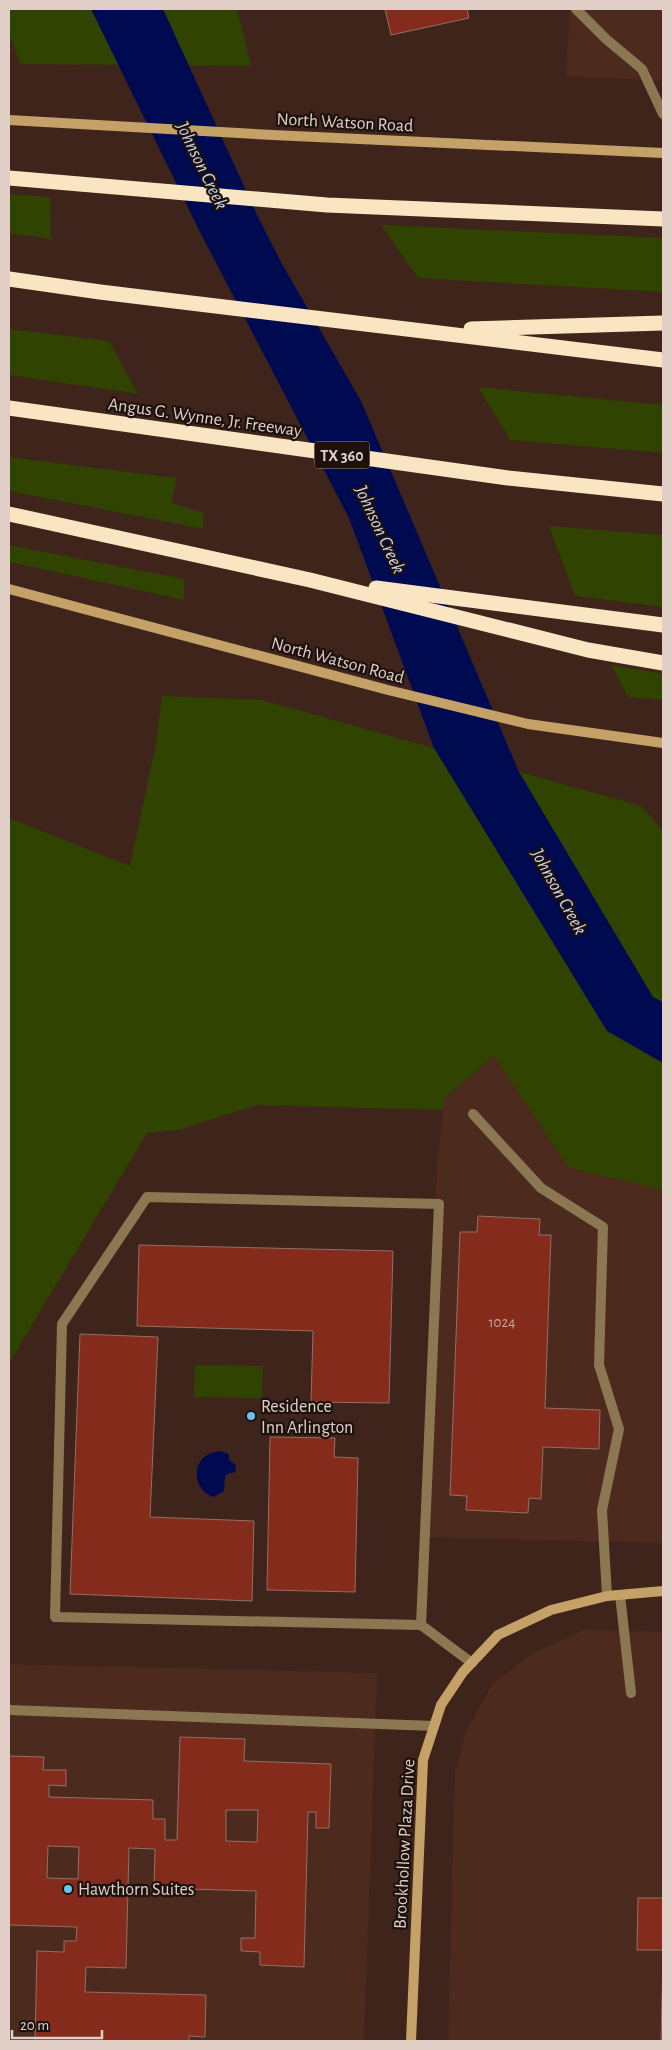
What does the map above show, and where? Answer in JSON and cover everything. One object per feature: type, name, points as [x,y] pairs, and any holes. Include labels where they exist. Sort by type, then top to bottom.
[{"type":"highway","points":[[9,178],[327,205],[663,219]]},
{"type":"highway","points":[[9,279],[100,292],[663,360]]},
{"type":"highway","points":[[420,331],[663,323]]},
{"type":"highway","name":"Angus G. Wynne, Jr. Freeway","points":[[9,408],[508,478],[663,494]]},
{"type":"highway","points":[[9,514],[310,580],[588,650],[663,663]]},
{"type":"highway","points":[[310,580],[663,625]]},
{"type":"main road","name":"North Watson Road","points":[[9,120],[273,135],[663,152]]},
{"type":"main road","name":"North Watson Road","points":[[9,589],[388,690],[528,724],[663,743]]},
{"type":"main road","name":"Brookhollow Plaza Drive","points":[[411,2041],[423,1760],[442,1705],[463,1672],[498,1635],[551,1610],[607,1596],[663,1591]]},
{"type":"lane","points":[[576,9],[606,39],[642,69],[663,114]]},
{"type":"lane","points":[[473,1114],[541,1188],[604,1227],[599,1365],[620,1429],[602,1510],[607,1596]]},
{"type":"lane","points":[[421,1625],[439,1204],[146,1197],[62,1324],[55,1618],[421,1625],[472,1663]]},
{"type":"lane","points":[[620,1595],[631,1693]]},
{"type":"lane","points":[[9,1710],[434,1726]]},
{"type":"shaded area","points":[[570,9],[663,9],[663,81],[566,76]]},
{"type":"shaded area","points":[[494,1056],[569,1168],[663,1190],[663,1543],[428,1537],[437,1166],[443,1110],[445,1098]]},
{"type":"shaded area","points":[[584,1630],[663,1632],[663,2041],[448,2041],[455,1772],[466,1732],[492,1684],[533,1653]]},
{"type":"shaded area","points":[[9,1664],[377,1673],[364,2041],[9,2041]]},
{"type":"green space","points":[[9,9],[237,9],[251,66],[20,64],[9,33]]},
{"type":"green space","points":[[9,194],[50,197],[51,239],[9,233]]},
{"type":"green space","points":[[381,225],[663,238],[663,292],[418,278]]},
{"type":"green space","points":[[9,329],[109,341],[138,394],[9,375]]},
{"type":"green space","points":[[478,387],[663,405],[663,453],[510,440]]},
{"type":"green space","points":[[9,457],[177,478],[171,503],[204,513],[203,529],[9,491]]},
{"type":"green space","points":[[549,526],[663,535],[663,607],[575,596]]},
{"type":"green space","points":[[9,545],[184,579],[184,600],[9,562]]},
{"type":"green space","points":[[611,665],[663,674],[663,700],[628,697]]},
{"type":"green space","points":[[162,696],[262,700],[641,806],[663,831],[663,1190],[569,1168],[494,1056],[445,1098],[443,1110],[257,1105],[179,1130],[147,1133],[11,1360],[9,1360],[9,818],[130,866],[156,744]]},
{"type":"green space","points":[[195,1365],[263,1366],[262,1398],[194,1397]]},
{"type":"water","name":"Johnson Creek","points":[[91,9],[163,9],[259,219],[282,264],[361,401],[519,772],[653,997],[663,1002],[663,1063],[607,1031],[434,748],[349,518],[200,232]]},
{"type":"water","points":[[220,1451],[229,1454],[229,1460],[236,1465],[235,1472],[227,1474],[225,1477],[224,1491],[214,1497],[201,1488],[198,1481],[198,1465],[210,1454]]},
{"type":"building","points":[[385,9],[467,9],[469,18],[391,35]]},
{"type":"building","points":[[478,1216],[540,1219],[539,1235],[551,1235],[545,1408],[600,1410],[599,1449],[543,1447],[541,1499],[529,1498],[528,1513],[466,1510],[467,1496],[450,1495],[460,1232],[477,1232]]},
{"type":"building","points":[[139,1245],[393,1251],[389,1403],[311,1402],[313,1331],[137,1326]]},
{"type":"building","points":[[80,1334],[158,1337],[150,1517],[254,1521],[252,1601],[70,1594]]},
{"type":"building","points":[[270,1437],[335,1438],[334,1457],[358,1458],[355,1592],[267,1590]]},
{"type":"building","name":"Hawthorn Suites","points":[[180,1737],[245,1739],[244,1761],[331,1764],[329,1828],[316,1828],[316,1812],[308,1812],[304,1967],[260,1965],[260,1952],[241,1951],[241,1938],[255,1938],[256,1891],[154,1888],[155,1849],[129,1848],[126,1968],[86,1967],[85,1992],[206,1995],[205,2037],[189,2036],[189,2041],[35,2041],[37,1951],[64,1952],[64,1941],[76,1941],[77,1927],[9,1925],[9,1756],[44,1757],[43,1770],[66,1770],[66,1786],[49,1785],[49,1797],[153,1800],[153,1819],[165,1819],[165,1840],[177,1840]],"holes":[[[226,1810],[258,1810],[257,1842],[226,1841]],[[48,1846],[79,1847],[78,1879],[47,1878]]]},
{"type":"building","points":[[638,1898],[663,1898],[663,1950],[637,1950]]},
{"type":"building","points":[[663,1958],[663,2041],[661,2041]]},
{"type":"place","name":"Residence Inn Arlington","points":[[251,1416]]},
{"type":"place","name":"Hawthorn Suites","points":[[68,1889]]}]
